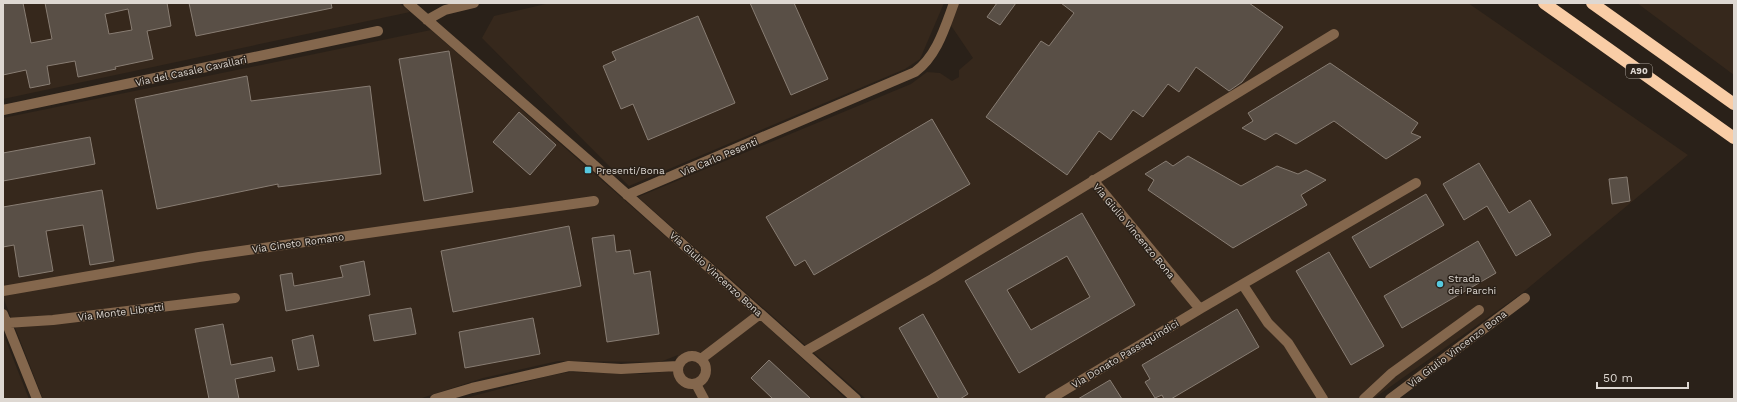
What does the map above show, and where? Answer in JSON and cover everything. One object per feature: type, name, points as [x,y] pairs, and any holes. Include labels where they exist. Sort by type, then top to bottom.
[{"type":"highway","name":"A90","points":[[1544,3],[1734,138]]},
{"type":"highway","name":"A90","points":[[1592,3],[1734,104]]},
{"type":"street","points":[[408,3],[627,195]]},
{"type":"street","points":[[427,20],[445,10],[474,3]]},
{"type":"street","name":"Via Carlo Pesenti","points":[[627,195],[915,72],[923,66],[935,49],[954,3]]},
{"type":"street","name":"Via del Casale Cavallari","points":[[3,110],[378,31]]},
{"type":"street","points":[[1093,180],[1334,34]]},
{"type":"street","name":"Via Giulio Vincenzo Bona","points":[[804,352],[932,279],[1093,180],[1200,309]]},
{"type":"street","points":[[1200,309],[1416,183]]},
{"type":"street","name":"Via Giulio Vincenzo Bona","points":[[627,195],[856,399]]},
{"type":"street","name":"Via Cineto Romano","points":[[3,291],[199,257],[594,201]]},
{"type":"street","points":[[1243,285],[1268,323],[1288,343],[1323,399]]},
{"type":"street","name":"Via Monte Libretti","points":[[4,320],[53,320],[235,298]]},
{"type":"street","name":"Via Giulio Vincenzo Bona","points":[[1390,399],[1525,298]]},
{"type":"street","name":"Via Donato Passaquindici","points":[[1050,399],[1200,309]]},
{"type":"street","points":[[1364,399],[1392,374],[1479,310]]},
{"type":"street","points":[[701,359],[760,314]]},
{"type":"street","points":[[4,320],[36,399]]},
{"type":"street","points":[[692,356],[701,359],[706,366],[705,375],[700,382],[691,384],[683,382],[678,374],[678,366],[684,358],[692,356]]},
{"type":"street","points":[[434,399],[472,388],[568,366],[621,369],[678,366]]},
{"type":"street","points":[[696,384],[704,399]]},
{"type":"shaded area","points":[[3,3],[399,3],[410,12],[3,99]]},
{"type":"shaded area","points":[[550,3],[944,3],[920,59],[905,69],[629,186],[482,38],[494,16]]},
{"type":"shaded area","points":[[959,3],[1468,3],[1688,155],[1521,294],[1373,399],[866,399],[638,197],[911,84],[927,72],[940,73],[952,81],[959,77],[959,70],[973,58],[950,24]]},
{"type":"shaded area","points":[[1637,3],[1734,3],[1734,75],[1645,9]]},
{"type":"shaded area","points":[[431,30],[747,308],[846,399],[462,399],[548,376],[570,372],[645,374],[670,371],[678,355],[660,362],[558,361],[483,378],[419,399],[43,399],[3,297],[3,118]]},
{"type":"shaded area","points":[[3,333],[29,399],[3,399]]},
{"type":"building","points":[[3,3],[23,3],[31,43],[52,39],[45,3],[167,3],[171,26],[147,31],[153,59],[78,77],[75,61],[47,66],[50,84],[30,88],[26,70],[3,75]],"holes":[[[128,9],[132,30],[109,34],[105,14]]]},
{"type":"building","points":[[189,3],[331,3],[332,8],[196,36]]},
{"type":"building","points":[[750,3],[794,3],[828,79],[791,95]]},
{"type":"building","points":[[997,3],[1016,3],[1000,25],[987,17]]},
{"type":"building","points":[[1061,3],[1249,3],[1283,27],[1242,82],[1229,91],[1196,67],[1179,92],[1168,84],[1143,117],[1133,110],[1111,140],[1099,131],[1067,175],[986,117],[1041,41],[1049,46],[1074,13]]},
{"type":"building","points":[[698,16],[735,103],[648,140],[633,104],[621,109],[603,66],[616,60],[612,52]]},
{"type":"building","points":[[449,51],[473,192],[424,201],[399,59]]},
{"type":"building","points":[[1330,63],[1418,123],[1411,133],[1421,137],[1386,159],[1334,121],[1296,144],[1276,133],[1265,140],[1242,128],[1253,121],[1248,113]]},
{"type":"building","points":[[247,76],[251,101],[370,86],[381,174],[278,187],[278,184],[157,209],[135,99]]},
{"type":"building","points":[[519,112],[556,145],[530,175],[493,142]]},
{"type":"building","points":[[932,119],[970,184],[814,275],[805,260],[795,266],[766,217]]},
{"type":"building","points":[[90,137],[95,164],[3,181],[3,153]]},
{"type":"building","points":[[1188,156],[1241,186],[1277,166],[1298,174],[1306,170],[1326,180],[1301,195],[1307,205],[1233,248],[1148,190],[1154,180],[1145,174],[1166,161],[1173,166]]},
{"type":"building","points":[[1479,163],[1509,213],[1530,200],[1551,235],[1516,256],[1487,206],[1464,220],[1443,184]]},
{"type":"building","points":[[1627,177],[1630,201],[1612,204],[1609,179]]},
{"type":"building","points":[[102,190],[114,261],[90,265],[83,225],[46,231],[53,271],[19,277],[14,245],[3,247],[3,207]]},
{"type":"building","points":[[1426,194],[1444,225],[1370,268],[1352,237]]},
{"type":"building","points":[[1082,213],[1135,305],[1019,373],[965,281]],"holes":[[[1067,256],[1090,297],[1031,330],[1007,290]]]},
{"type":"building","points":[[569,226],[581,286],[453,312],[441,251]]},
{"type":"building","points":[[614,235],[616,252],[630,250],[634,274],[650,271],[659,334],[607,342],[592,238]]},
{"type":"building","name":"Strada dei Parchi","points":[[1478,241],[1496,273],[1402,328],[1384,296]]},
{"type":"building","points":[[1329,252],[1384,346],[1351,365],[1296,271]]},
{"type":"building","points":[[364,261],[370,295],[286,311],[280,275],[292,273],[294,286],[343,277],[340,266]]},
{"type":"building","points":[[411,308],[416,334],[374,341],[369,315]]},
{"type":"building","points":[[1237,309],[1259,347],[1171,399],[1164,399],[1162,395],[1155,398],[1145,382],[1150,379],[1142,365]]},
{"type":"building","points":[[923,314],[968,394],[960,399],[939,399],[899,328]]},
{"type":"building","points":[[533,318],[540,354],[465,368],[459,332]]},
{"type":"building","points":[[223,324],[231,365],[272,357],[275,371],[235,379],[239,399],[209,399],[195,329]]},
{"type":"building","points":[[313,335],[319,366],[298,370],[292,340]]},
{"type":"building","points":[[769,360],[811,399],[773,399],[751,378]]},
{"type":"building","points":[[1110,380],[1122,399],[1078,399]]},
{"type":"place","name":"Presenti/Bona","points":[[588,170]]},
{"type":"place","name":"Strada dei Parchi","points":[[1440,284]]}]
